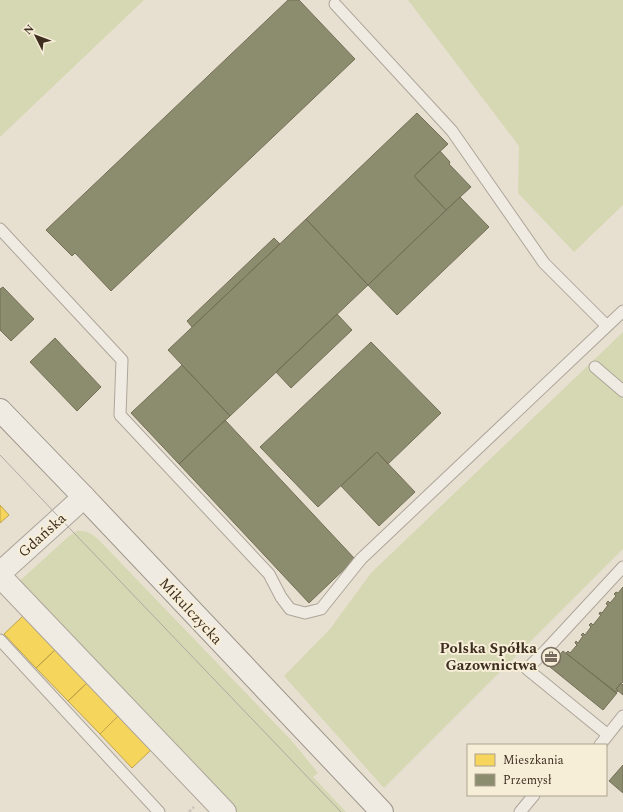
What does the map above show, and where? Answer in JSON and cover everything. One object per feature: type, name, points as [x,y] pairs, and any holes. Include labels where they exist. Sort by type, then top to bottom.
[{"type":"main road","name":"Mikulczycka","points":[[0,410],[382,812]]},
{"type":"main road","name":"Gdańska","points":[[0,575],[84,497]]},
{"type":"main road","points":[[0,575],[225,812]]},
{"type":"lane","points":[[335,4],[452,131],[544,263],[607,326]]},
{"type":"lane","points":[[0,229],[122,360],[120,415],[269,574],[281,597],[290,609],[305,613],[321,609],[362,559],[623,311]]},
{"type":"lane","points":[[595,367],[623,391]]},
{"type":"lane","points":[[608,735],[527,669],[623,567]]},
{"type":"lane","points":[[0,640],[159,812]]},
{"type":"lane","points":[[601,744],[623,716]]},
{"type":"lane","points":[[520,812],[533,796]]},
{"type":"green space","points":[[0,0],[144,0],[0,137]]},
{"type":"green space","points":[[408,0],[623,0],[623,205],[574,252],[518,193],[519,146]]},
{"type":"green space","points":[[623,332],[623,549],[384,788],[284,676],[330,629],[371,573]]},
{"type":"green space","points":[[77,531],[88,532],[97,538],[290,739],[318,773],[313,777],[346,812],[227,812],[12,588],[69,536]]},
{"type":"building: Mieszkania","points":[[0,505],[9,515],[0,523]]},
{"type":"building: Mieszkania","points":[[23,616],[55,650],[36,668],[4,634]]},
{"type":"building: Mieszkania","points":[[55,650],[87,683],[68,701],[36,668]]},
{"type":"building: Mieszkania","points":[[87,683],[118,716],[100,734],[68,701]]},
{"type":"building: Mieszkania","points":[[118,716],[151,750],[132,768],[100,734]]},
{"type":"building: Przemysł","points":[[288,0],[299,0],[355,59],[111,291],[75,253],[72,256],[46,230]]},
{"type":"building: Przemysł","points":[[417,113],[448,144],[414,176],[446,210],[368,285],[306,219]]},
{"type":"building: Przemysł","points":[[440,151],[450,162],[449,164],[471,187],[446,210],[414,176]]},
{"type":"building: Przemysł","points":[[460,197],[489,227],[397,315],[368,285]]},
{"type":"building: Przemysł","points":[[306,219],[368,285],[230,416],[168,350]]},
{"type":"building: Przemysł","points":[[274,238],[280,244],[192,327],[187,321]]},
{"type":"building: Przemysł","points":[[3,287],[34,319],[11,341],[0,330],[0,289]]},
{"type":"building: Przemysł","points":[[337,314],[352,330],[291,388],[276,372]]},
{"type":"building: Przemysł","points":[[55,338],[101,387],[77,411],[30,362]]},
{"type":"building: Przemysł","points":[[371,342],[441,413],[388,464],[377,452],[318,507],[260,447]]},
{"type":"building: Przemysł","points":[[182,365],[230,416],[179,464],[131,413]]},
{"type":"building: Przemysł","points":[[225,420],[355,559],[309,603],[179,464]]},
{"type":"building: Przemysł","points":[[377,452],[415,492],[379,526],[341,486]]},
{"type":"building: Przemysł","points":[[623,587],[623,682],[616,689],[618,691],[616,693],[566,653],[568,651],[570,653],[577,645],[575,643],[576,641],[578,643],[583,636],[581,635],[583,633],[585,635],[591,627],[589,625],[591,623],[593,625],[601,615],[599,614],[600,612],[602,613],[608,605],[606,604],[608,601],[610,603],[616,596],[614,594],[616,592],[618,593]]},
{"type":"building: Przemysł","points":[[563,651],[617,693],[603,710],[550,667]]},
{"type":"building: Przemysł","points":[[621,683],[623,685],[623,695],[616,689]]},
{"type":"building: Przemysł","points":[[623,765],[623,793],[609,781]]},
{"type":"tram line","points":[[0,455],[341,812]]},
{"type":"place","name":"Polska Spółka Gazownictwa","points":[[551,657]]}]
